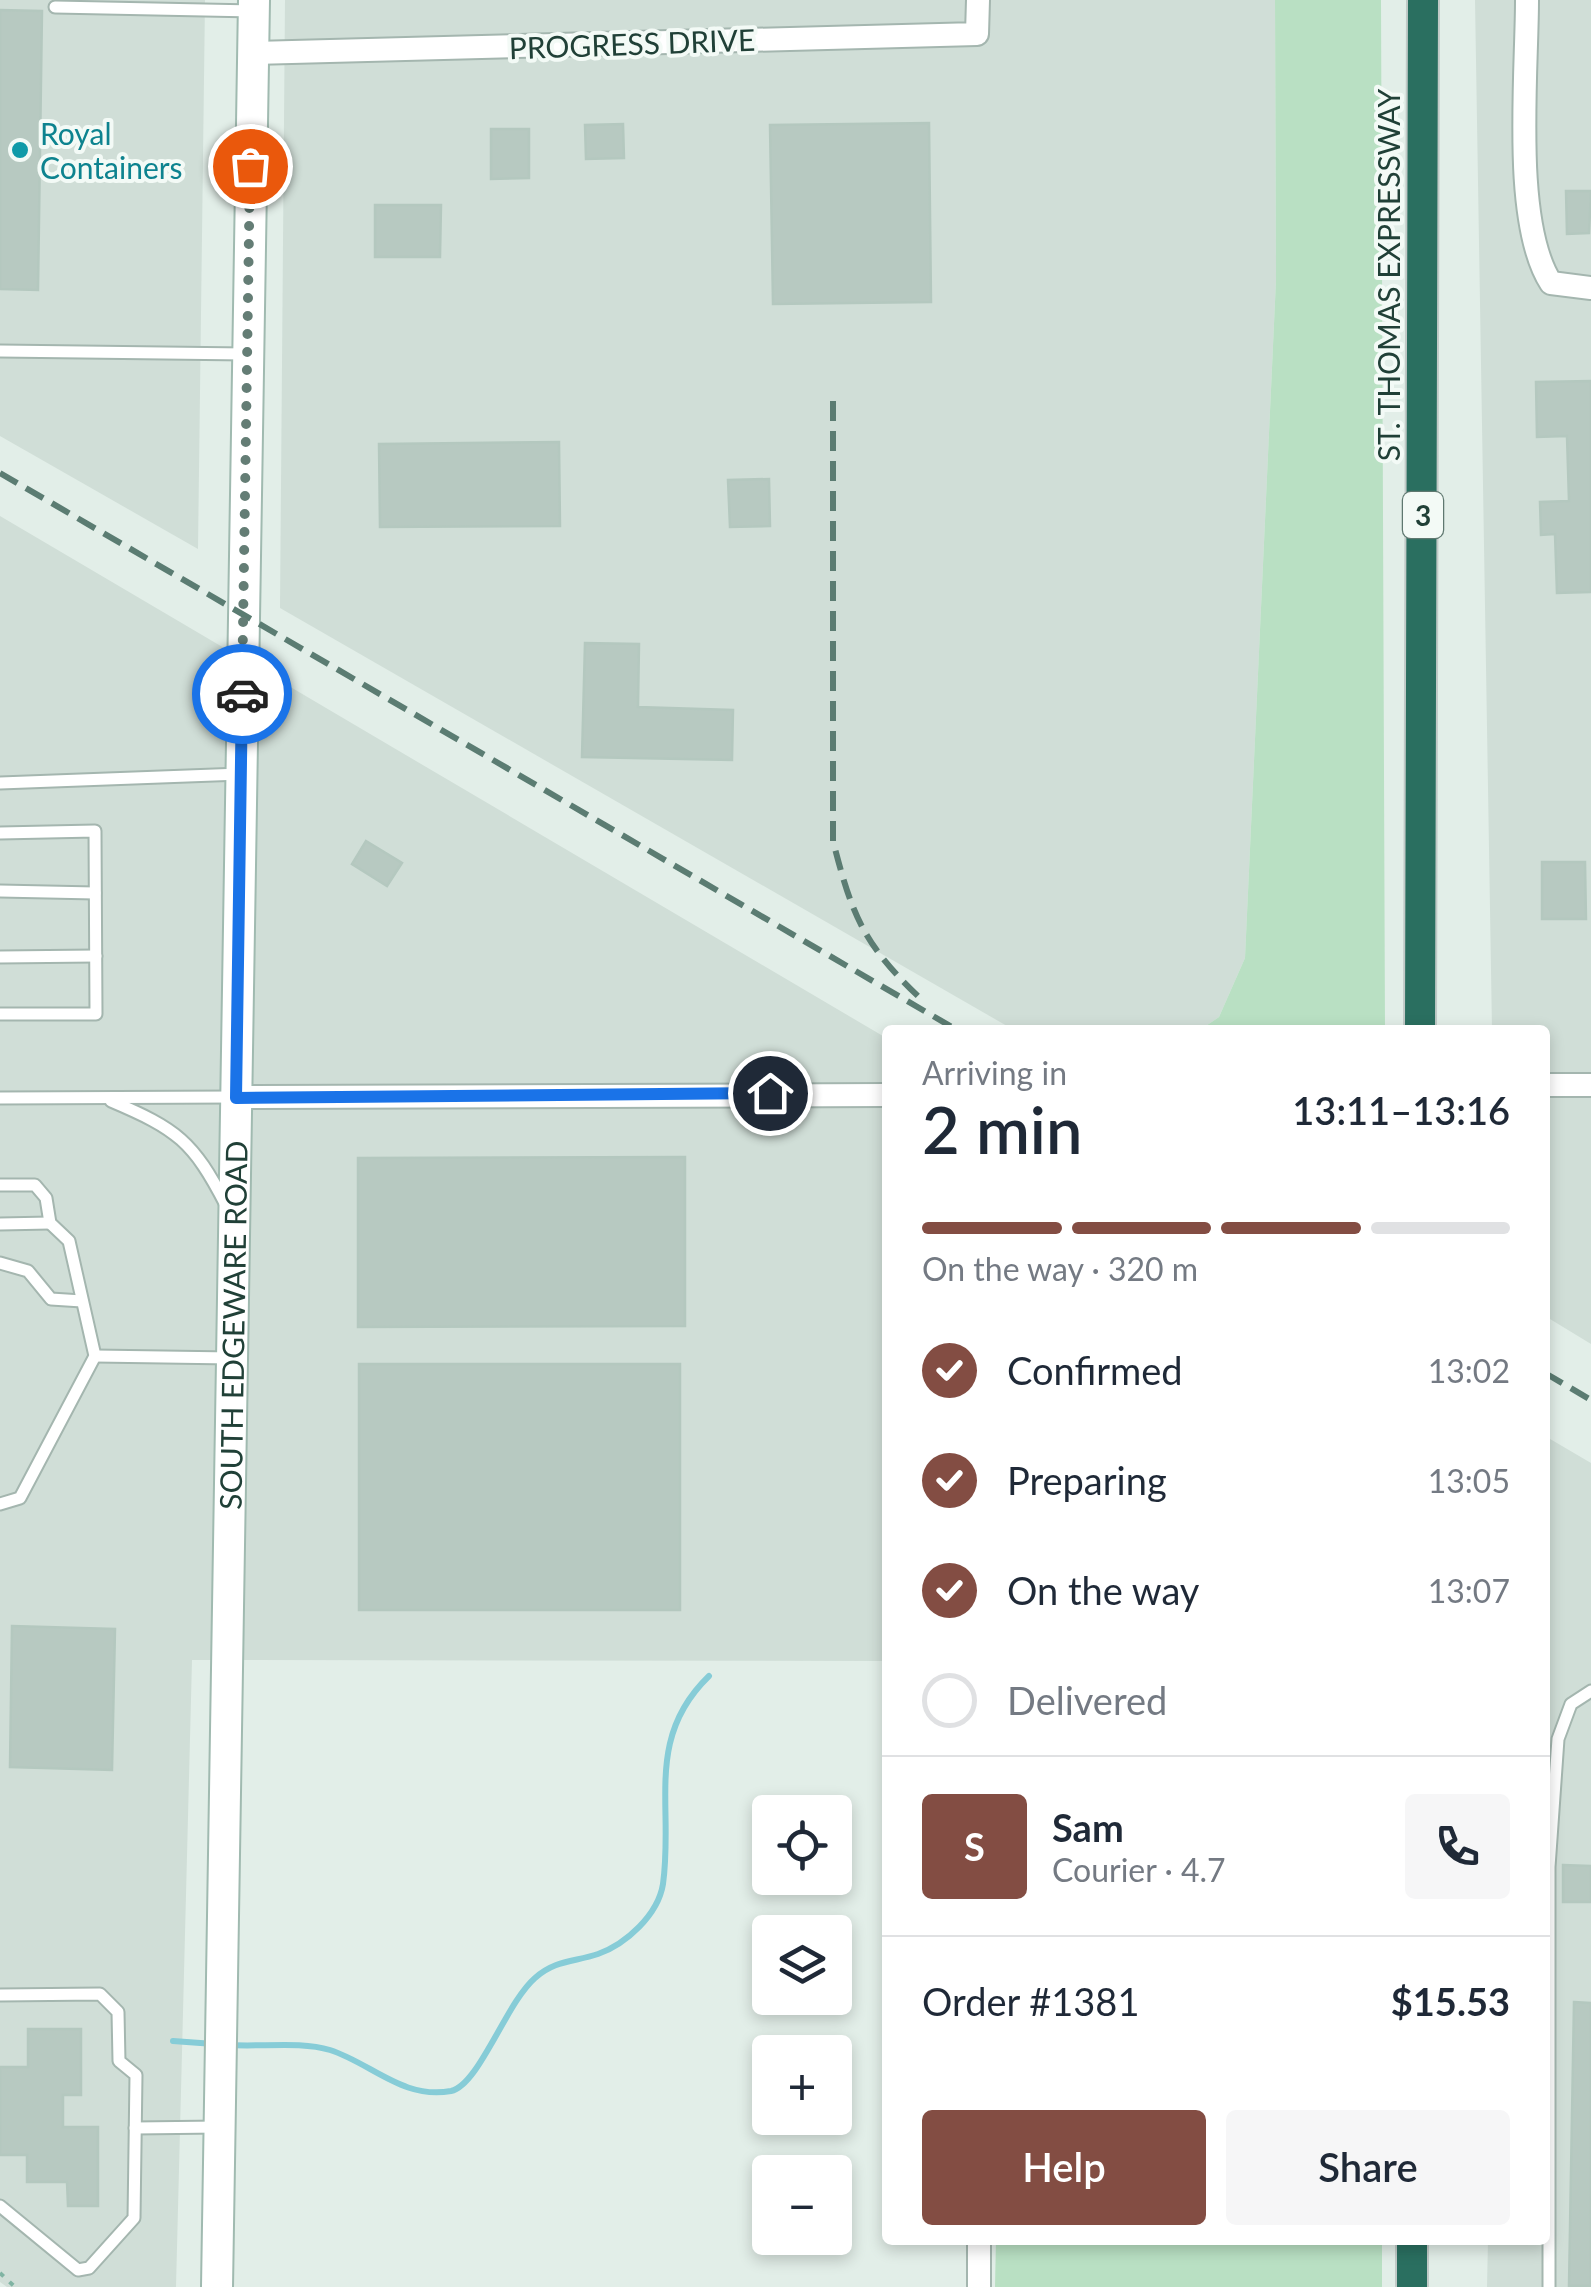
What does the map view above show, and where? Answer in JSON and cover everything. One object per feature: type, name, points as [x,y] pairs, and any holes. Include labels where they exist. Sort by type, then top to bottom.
[{"type":"highway","name":"ST. THOMAS EXPRESSWAY","points":[[1420,1025],[1423,0]]},
{"type":"highway","points":[[1412,2245],[1412,2287]]},
{"type":"main road","name":"SOUTH EDGEWARE ROAD","points":[[217,2287],[254,6]]},
{"type":"street","name":"PROGRESS DRIVE","points":[[253,53],[977,34],[978,0]]},
{"type":"street","points":[[1527,0],[1528,213],[1536,260],[1550,282],[1591,288]]},
{"type":"street","points":[[1550,1085],[1591,1086]]},
{"type":"street","points":[[236,1098],[882,1095]]},
{"type":"street","points":[[978,2287],[979,2245]]},
{"type":"lane","points":[[55,7],[254,6]]},
{"type":"lane","points":[[0,351],[246,354]]},
{"type":"lane","points":[[0,783],[241,774]]},
{"type":"lane","points":[[0,832],[96,831],[96,1014],[0,1014]]},
{"type":"lane","points":[[0,891],[96,892]]},
{"type":"lane","points":[[0,957],[96,956]]},
{"type":"lane","points":[[103,1097],[166,1125],[202,1159],[234,1220]]},
{"type":"lane","points":[[0,1098],[236,1098]]},
{"type":"lane","points":[[0,1186],[35,1186],[46,1198],[50,1223],[69,1241],[94,1356],[20,1498],[0,1504]]},
{"type":"lane","points":[[0,1224],[50,1223]]},
{"type":"lane","points":[[0,1263],[28,1271],[52,1300],[82,1301]]},
{"type":"lane","points":[[94,1356],[232,1358]]},
{"type":"lane","points":[[1550,1853],[1558,1739],[1571,1704],[1591,1691]]},
{"type":"lane","points":[[0,1995],[100,1994],[118,2012],[120,2060],[136,2075],[134,2218],[89,2268],[78,2270],[0,2206]]},
{"type":"lane","points":[[135,2128],[220,2127]]},
{"type":"lane","points":[[1550,2245],[1550,2287]]},
{"type":"path","points":[[0,2273],[16,2287]]},
{"type":"shaded area","points":[[0,0],[205,0],[198,549],[0,436]]},
{"type":"shaded area","points":[[285,0],[1275,0],[1276,280],[1245,958],[1219,1017],[1207,1025],[1005,1025],[280,608]]},
{"type":"shaded area","points":[[1475,0],[1591,0],[1591,1344],[1550,1319],[1550,1025],[1492,1025]]},
{"type":"shaded area","points":[[0,516],[882,1035],[882,1661],[192,1660],[176,2287],[7,2287],[0,2282]]},
{"type":"shaded area","points":[[1550,1439],[1591,1463],[1591,2287],[1487,2287],[1488,2245],[1550,2245]]},
{"type":"green space","points":[[1275,0],[1381,0],[1385,1025],[1207,1025],[1219,1017],[1245,958],[1276,280]]},
{"type":"green space","points":[[996,2245],[1382,2245],[1382,2287],[995,2287]]},
{"type":"building","name":"Royal Containers","points":[[0,10],[42,11],[38,290],[0,289]]},
{"type":"building","points":[[929,123],[931,302],[773,304],[770,125]]},
{"type":"building","points":[[623,124],[624,158],[586,159],[585,125]]},
{"type":"building","points":[[491,129],[529,129],[529,178],[491,179]]},
{"type":"building","points":[[1566,191],[1591,191],[1589,233],[1567,234]]},
{"type":"building","points":[[375,205],[441,205],[440,257],[375,257]]},
{"type":"building","points":[[1591,381],[1591,592],[1557,593],[1555,534],[1541,535],[1540,502],[1569,501],[1567,436],[1537,437],[1536,382]]},
{"type":"building","points":[[559,442],[560,526],[380,527],[379,444]]},
{"type":"building","points":[[769,479],[770,526],[730,527],[728,480]]},
{"type":"building","points":[[585,643],[639,644],[638,707],[733,710],[732,760],[582,757]]},
{"type":"building","points":[[366,841],[402,863],[387,886],[352,864]]},
{"type":"building","points":[[1542,862],[1585,862],[1586,919],[1542,919]]},
{"type":"building","points":[[685,1157],[685,1326],[358,1327],[358,1158]]},
{"type":"building","points":[[359,1364],[680,1364],[680,1610],[359,1610]]},
{"type":"building","points":[[12,1626],[115,1629],[112,1770],[10,1767]]},
{"type":"building","points":[[1563,1865],[1591,1866],[1591,1902],[1563,1902]]},
{"type":"building","points":[[1574,2002],[1591,2003],[1591,2286],[1569,2286]]},
{"type":"building","points":[[28,2029],[81,2029],[81,2095],[63,2095],[63,2127],[98,2127],[98,2206],[68,2206],[67,2182],[27,2182],[27,2155],[0,2155],[0,2067],[28,2067]]},
{"type":"waterway","points":[[231,2045],[319,2047],[418,2090],[451,2091],[461,2085],[535,1978],[557,1965],[598,1954],[619,1943],[655,1907],[663,1884],[669,1749],[689,1700],[709,1676]]},
{"type":"waterway","points":[[173,2041],[214,2044]]},
{"type":"railway","points":[[833,401],[833,841],[862,927],[885,961],[920,998]]},
{"type":"railway","points":[[0,473],[948,1025]]},
{"type":"railway","points":[[1550,1376],[1591,1400]]},
{"type":"way so far","points":[[242,694],[250,166]]},
{"type":"place","name":"Royal Containers","points":[[20,150]]},
{"type":"route","points":[[242,694],[236,1098],[770,1093]]}]
